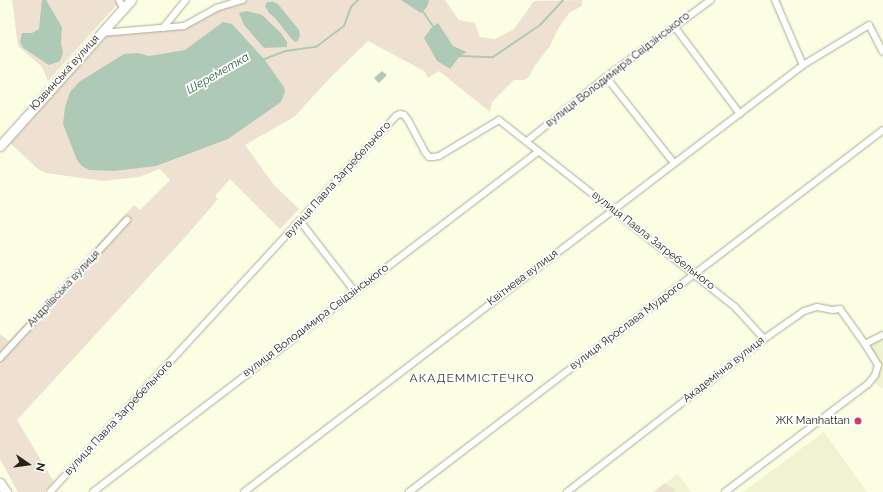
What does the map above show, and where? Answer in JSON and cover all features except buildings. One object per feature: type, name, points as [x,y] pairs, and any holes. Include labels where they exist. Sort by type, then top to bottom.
[{"type":"main road","name":"Юзвинська вулиця","points":[[0,146],[131,0]]},
{"type":"main road","points":[[0,483],[6,492]]},
{"type":"street","points":[[119,0],[123,8]]},
{"type":"street","points":[[163,28],[186,0]]},
{"type":"street","points":[[102,33],[187,25],[216,8],[243,0]]},
{"type":"street","name":"вулиця Володимира Свідзінського","points":[[526,142],[606,77],[710,0]]},
{"type":"street","points":[[775,0],[803,65]]},
{"type":"street","points":[[674,26],[740,114]]},
{"type":"street","name":"Квітнева вулиця","points":[[244,492],[803,65],[869,26],[883,52]]},
{"type":"street","points":[[606,77],[674,163]]},
{"type":"street","name":"вулиця Павла Загребельного","points":[[50,492],[396,116],[400,114],[404,115],[408,120],[429,157],[439,156],[499,120],[695,274],[742,313],[764,339]]},
{"type":"street","name":"вулиця Ярослава Мудрого","points":[[409,492],[883,130]]},
{"type":"street","name":"вулиця Володимира Свідзінського","points":[[93,492],[539,152]]},
{"type":"street","name":"Андріївська вулиця","points":[[0,358],[127,220]]},
{"type":"street","points":[[300,222],[355,292]]},
{"type":"street","name":"Академічна вулиця","points":[[567,492],[764,339],[804,311],[817,307],[832,310],[840,309],[878,365],[875,375],[868,384],[725,492]]},
{"type":"street","points":[[865,344],[883,335]]},
{"type":"shaded area","points":[[12,0],[121,0],[48,81],[42,67],[18,46]]},
{"type":"shaded area","points":[[243,0],[445,0],[459,20],[475,23],[480,37],[495,39],[514,29],[534,1],[582,0],[582,6],[569,13],[558,29],[550,46],[534,67],[529,77],[524,80],[514,80],[492,102],[490,112],[439,71],[428,78],[424,71],[368,41],[331,77],[294,117],[245,145],[274,185],[299,209],[280,229],[230,179],[215,196],[218,199],[187,235],[17,420],[54,482],[44,492],[18,492],[0,459],[0,334],[9,341],[134,205],[140,210],[170,180],[160,169],[139,177],[103,181],[46,173],[38,169],[10,143],[102,34],[180,27],[212,10]]},
{"type":"shaded area","points":[[883,335],[883,387],[881,389],[872,379],[878,365],[865,344]]},
{"type":"shaded area","points":[[824,432],[867,492],[743,492]]},
{"type":"shaded area","points":[[678,474],[691,492],[653,492]]},
{"type":"shaded area","points":[[665,483],[674,489],[675,492],[653,492]]},
{"type":"water","points":[[42,0],[46,0],[62,27],[61,44],[63,53],[60,61],[49,65],[23,48],[20,42],[22,33],[32,33],[39,29]]},
{"type":"water","points":[[401,0],[429,1],[427,7],[421,13]]},
{"type":"water","points":[[267,2],[278,4],[299,30],[300,35],[298,41],[295,42],[269,13],[265,6]]},
{"type":"water","points":[[247,11],[262,15],[281,33],[287,42],[287,47],[264,48],[244,25],[239,13]]},
{"type":"water","points":[[223,22],[232,24],[264,59],[284,87],[285,92],[281,102],[228,139],[156,166],[114,171],[89,170],[82,166],[77,160],[63,124],[65,107],[70,92],[79,82],[124,54],[138,53],[149,56],[185,50]]},
{"type":"water","points":[[438,23],[453,46],[467,52],[460,56],[450,69],[437,61],[424,38],[432,27]]},
{"type":"water","points":[[382,71],[387,75],[379,83],[374,78]]},
{"type":"waterway","name":"Шереметка","points":[[262,60],[286,51],[316,47],[344,26],[351,7],[358,0]]},
{"type":"waterway","name":"Шереметка","points":[[459,56],[493,57],[540,25],[563,0]]},
{"type":"waterway","name":"Шереметка","points":[[422,10],[434,28]]},
{"type":"place","name":"ЖК Manhattan","points":[[858,421]]},
{"type":"district","name":"АКАДЕММІСТЕЧКО","points":[[472,379]]}]
